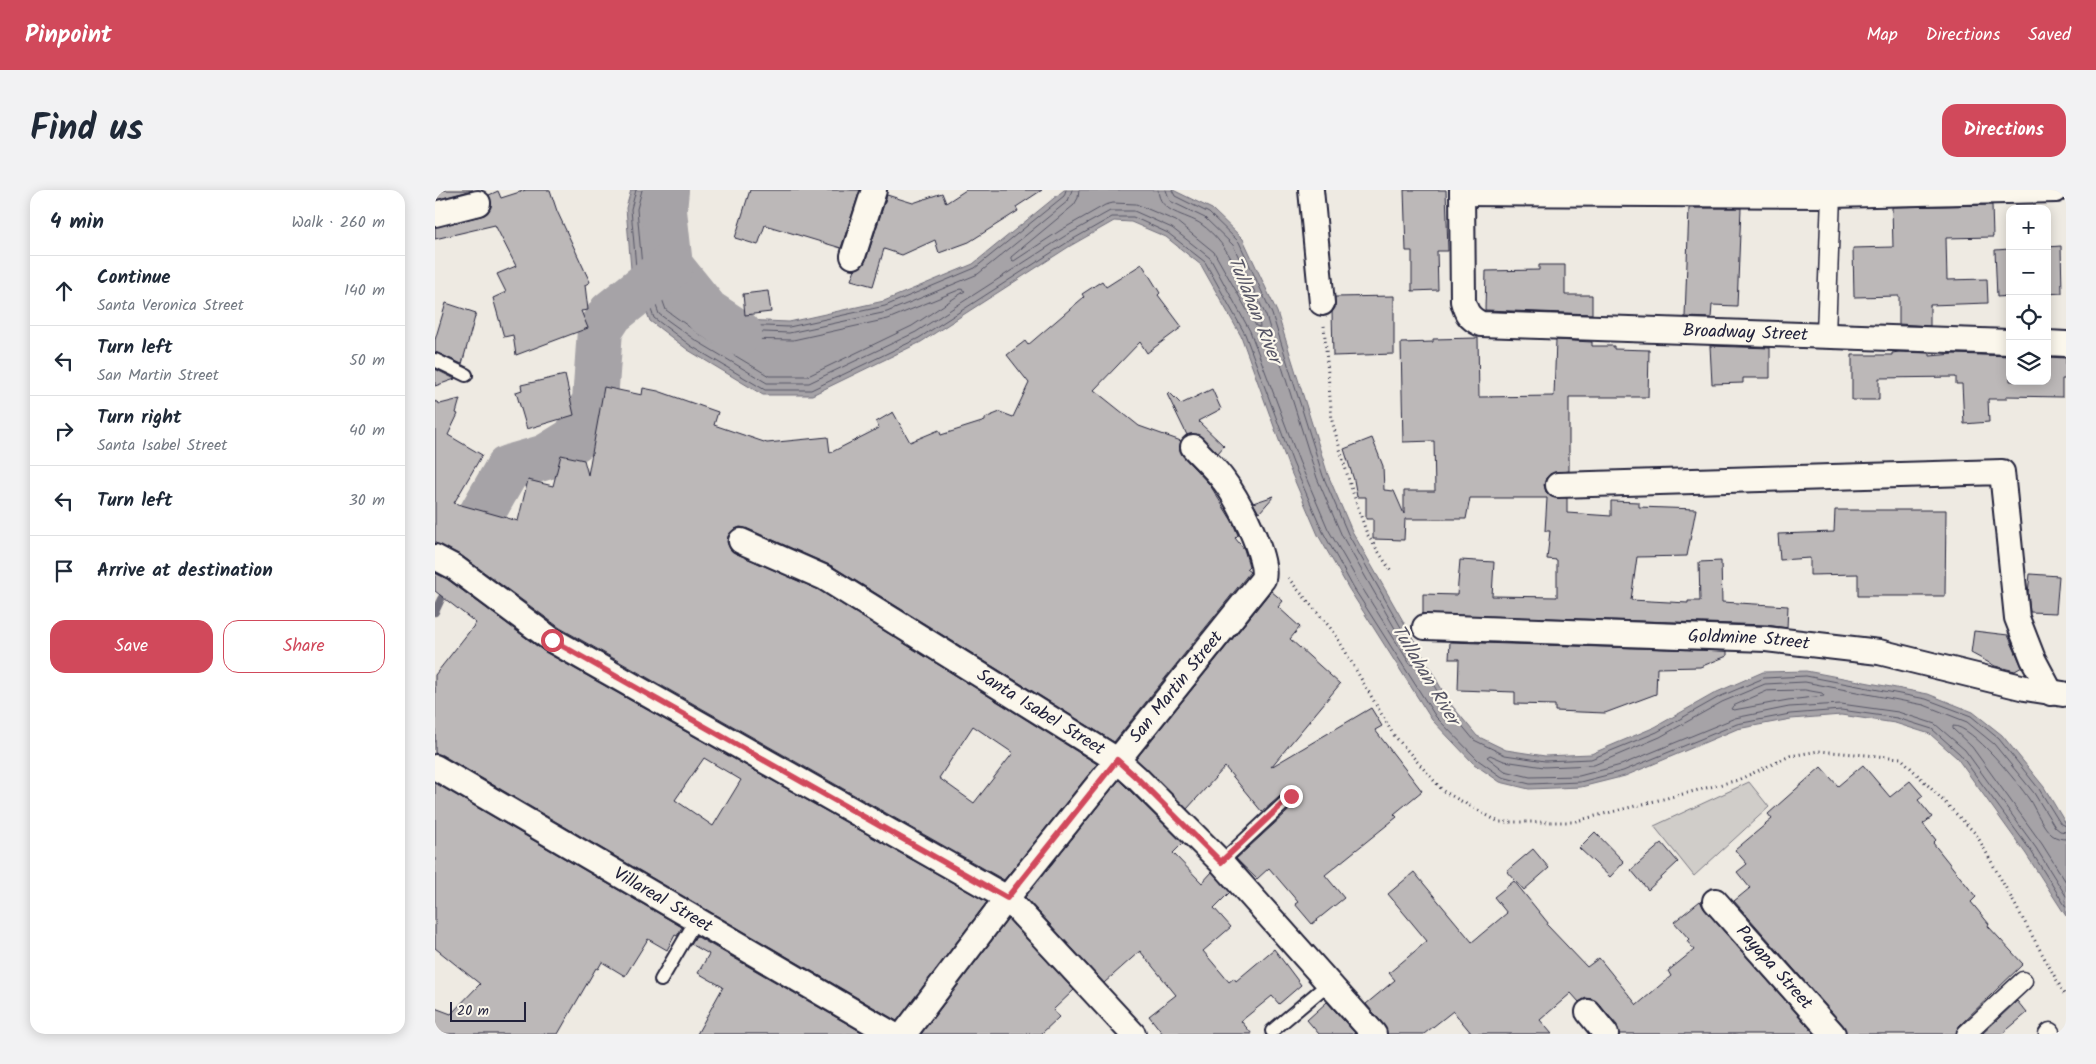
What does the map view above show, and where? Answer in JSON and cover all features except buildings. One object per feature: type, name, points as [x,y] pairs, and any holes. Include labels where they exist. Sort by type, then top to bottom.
[{"type":"street","points":[[853,256],[874,190]]},
{"type":"street","points":[[1311,190],[1322,303]]},
{"type":"street","points":[[1462,192],[1831,195],[2056,190]]},
{"type":"street","name":"Broadway Street","points":[[1462,192],[1463,301],[1466,313],[1473,320],[1481,324],[2006,342]]},
{"type":"street","points":[[1825,335],[1831,195]]},
{"type":"street","points":[[435,214],[478,203]]},
{"type":"street","points":[[2051,343],[2066,344]]},
{"type":"street","name":"San Martin Street","points":[[904,1034],[1007,898],[1263,580],[1265,572],[1263,562],[1240,507],[1224,480],[1193,447]]},
{"type":"street","points":[[1558,485],[2002,472],[2017,618],[2033,659],[2059,694]]},
{"type":"street","name":"Santa Isabel Street","points":[[741,541],[825,578],[1117,760],[1221,862],[1375,1034]]},
{"type":"street","points":[[435,556],[454,567],[552,640],[1007,898],[1133,1034]]},
{"type":"street","name":"Goldmine Street","points":[[1425,627],[1810,642],[1879,652],[2059,694]]},
{"type":"street","name":"Villareal Street","points":[[435,767],[891,1034]]},
{"type":"street","name":"Payapa Street","points":[[1715,901],[1833,1034]]},
{"type":"street","points":[[1966,1034],[2023,982]]},
{"type":"street","points":[[1588,1012],[1606,1034]]},
{"type":"lane","points":[[435,360],[466,375]]},
{"type":"lane","points":[[1221,862],[1291,796]]},
{"type":"lane","points":[[661,980],[696,920]]},
{"type":"lane","points":[[1273,1031],[1329,983]]},
{"type":"path","points":[[1322,303],[1332,420],[1349,484],[1367,534],[1391,571]]},
{"type":"path","points":[[1258,548],[1271,557],[1333,632],[1393,734],[1399,741],[1443,791],[1499,822],[1572,822],[1738,780],[1790,756],[1819,751],[1901,758],[1976,834],[2066,997]]},
{"type":"shaded area","points":[[1749,782],[1769,807],[1694,876],[1654,826]]},
{"type":"water","points":[[631,190],[674,190],[669,256],[687,290],[742,320],[789,322],[884,301],[973,264],[1064,190],[1173,190],[1212,209],[1243,239],[1277,312],[1328,475],[1352,531],[1449,702],[1477,736],[1506,750],[1545,756],[1591,754],[1655,727],[1717,692],[1763,672],[1806,671],[1928,694],[1973,712],[2002,735],[2044,787],[2066,824],[2066,916],[2026,854],[1957,758],[1930,734],[1895,723],[1841,715],[1791,719],[1737,729],[1625,776],[1581,787],[1529,789],[1500,782],[1474,764],[1432,720],[1349,589],[1318,535],[1288,465],[1241,336],[1201,265],[1166,237],[1131,222],[1114,221],[1070,246],[921,342],[812,395],[763,395],[688,350],[650,321],[631,269],[626,208]]},
{"type":"waterway","name":"Tullahan River","points":[[666,190],[664,211],[670,266],[707,312],[739,333]]},
{"type":"waterway","points":[[460,552],[508,468],[546,457],[575,439],[595,401],[600,330],[611,313],[670,266]]},
{"type":"waterway","points":[[435,612],[441,599]]},
{"type":"route","points":[[552,640],[1007,898],[1117,760],[1221,862],[1291,796]]}]
